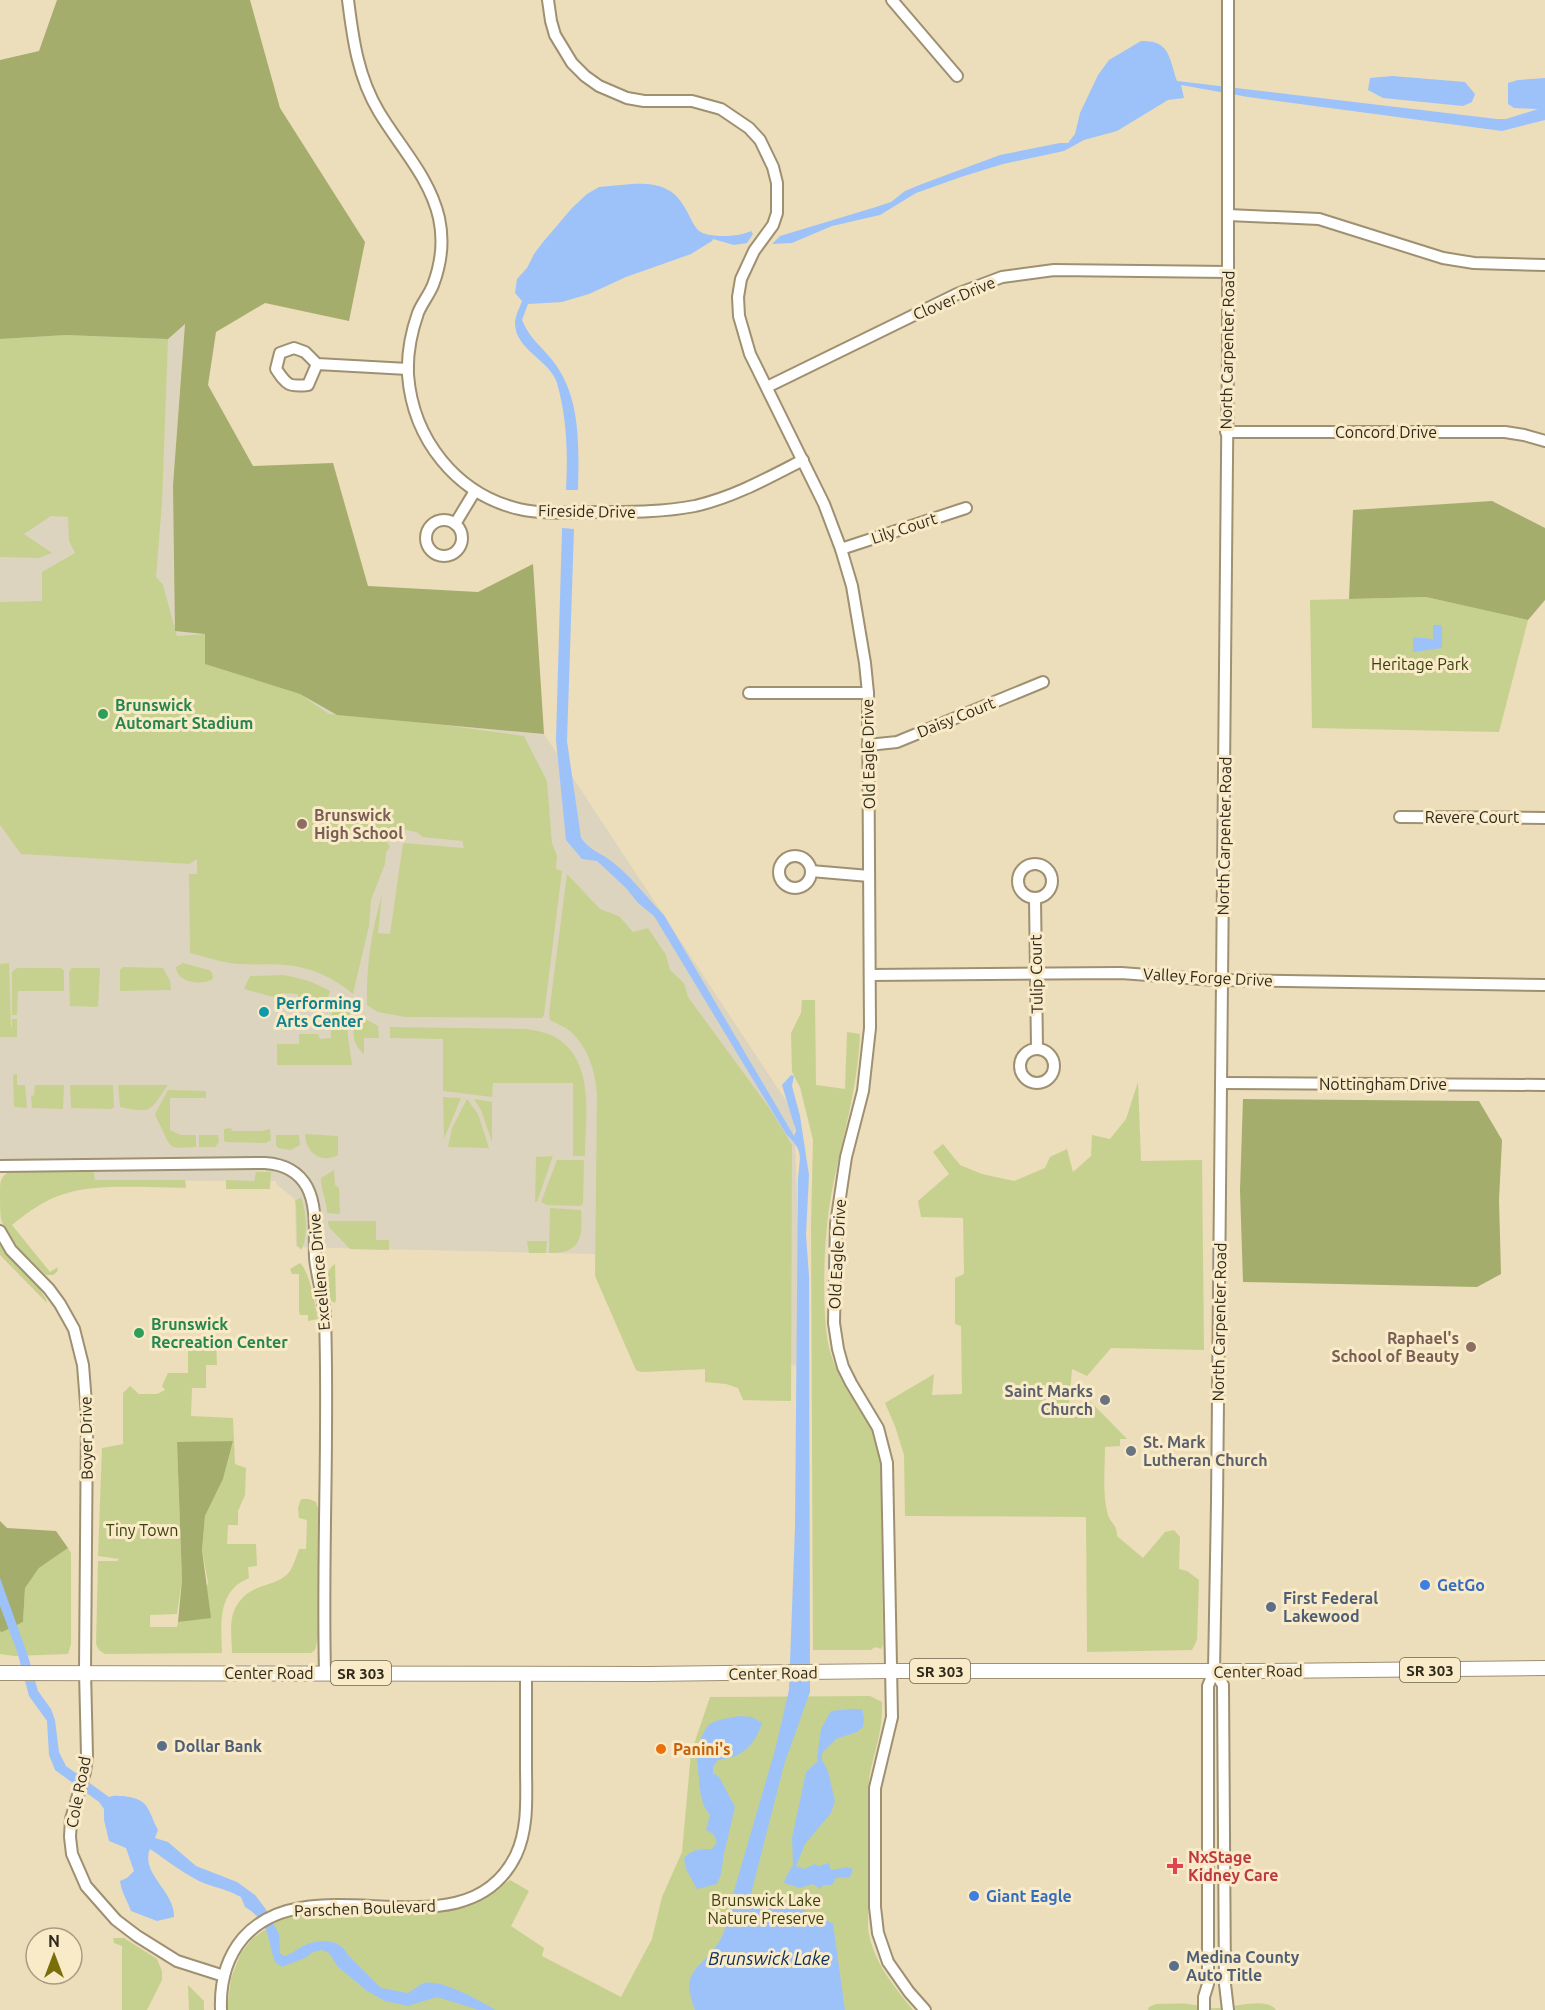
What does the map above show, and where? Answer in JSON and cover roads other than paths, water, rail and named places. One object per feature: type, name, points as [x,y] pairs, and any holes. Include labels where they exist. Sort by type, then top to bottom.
[{"type":"main road","name":"Center Road","points":[[0,1672],[526,1674],[1545,1668]]},
{"type":"street","name":"Fireside Drive","points":[[348,0],[354,50],[368,92],[427,186],[439,219],[441,250],[438,268],[413,329],[408,369],[411,398],[425,435],[447,467],[475,491],[501,504],[539,512],[666,510],[695,506],[723,498],[803,460]]},
{"type":"street","name":"Old Eagle Drive","points":[[548,0],[551,21],[563,50],[585,76],[598,86],[627,98],[692,101],[721,109],[749,128],[768,154],[777,183],[777,213],[768,235],[747,264],[738,297],[744,336],[824,504],[841,549],[860,625],[868,693],[870,1028],[863,1091],[843,1174],[836,1224],[834,1323],[843,1367],[878,1428],[887,1463],[892,1717],[875,1788],[875,1907],[878,1933],[888,1962],[925,2010]]},
{"type":"street","points":[[891,0],[957,76]]},
{"type":"street","name":"North Carpenter Road","points":[[1214,1671],[1228,272],[1228,0]]},
{"type":"street","points":[[1228,215],[1318,219],[1443,258],[1483,264],[1545,265]]},
{"type":"street","name":"Clover Drive","points":[[768,387],[957,294],[1002,278],[1054,270],[1228,272]]},
{"type":"street","points":[[317,364],[408,369]]},
{"type":"street","name":"Concord Drive","points":[[1226,432],[1505,432],[1545,441]]},
{"type":"street","points":[[455,524],[475,491]]},
{"type":"street","name":"Lily Court","points":[[841,549],[966,508]]},
{"type":"street","name":"Daisy Court","points":[[868,745],[897,742],[1043,682]]},
{"type":"street","points":[[748,693],[868,693]]},
{"type":"street","name":"Revere Court","points":[[1400,817],[1545,818]]},
{"type":"street","points":[[811,871],[869,876]]},
{"type":"street","name":"Tulip Court","points":[[1035,898],[1037,1049]]},
{"type":"street","name":"Valley Forge Drive","points":[[870,975],[1121,973],[1222,980],[1545,985]]},
{"type":"street","name":"Nottingham Drive","points":[[1221,1083],[1545,1085]]},
{"type":"street","name":"Excellence Drive","points":[[0,1166],[265,1163],[286,1168],[303,1181],[312,1204],[316,1267],[325,1314],[327,1498],[325,1673]]},
{"type":"street","name":"Boyer Drive","points":[[0,1231],[11,1250],[49,1289],[60,1304],[74,1329],[81,1353],[87,1416],[85,1671]]},
{"type":"street","name":"Cole Road","points":[[85,1671],[87,1756],[71,1819],[70,1836],[72,1854],[86,1886],[116,1920],[155,1949],[177,1961],[224,1976]]},
{"type":"street","points":[[1204,2010],[1204,1997],[1208,1984],[1208,1686],[1214,1671]]},
{"type":"street","points":[[1214,1671],[1223,1685],[1225,1984],[1228,2010]]},
{"type":"street","name":"Parschen Boulevard","points":[[221,2010],[224,1976],[233,1951],[245,1936],[263,1921],[280,1912],[308,1906],[448,1905],[474,1896],[502,1875],[519,1849],[525,1825],[526,1674]]},
{"type":"water","points":[[1141,41],[1151,41],[1163,47],[1170,58],[1177,81],[1497,119],[1506,119],[1538,109],[1514,108],[1508,104],[1508,83],[1545,78],[1545,120],[1502,131],[1248,97],[1181,85],[1184,98],[1168,100],[1117,131],[1084,140],[1064,151],[1003,164],[961,177],[916,193],[880,215],[832,226],[792,243],[772,244],[780,236],[891,202],[905,191],[1000,155],[1068,143],[1075,134],[1080,113],[1098,75],[1109,60]]},
{"type":"water","points":[[1392,76],[1465,82],[1475,94],[1472,102],[1463,106],[1383,98],[1368,90],[1370,78]]},
{"type":"water","points":[[632,184],[656,185],[669,190],[680,201],[695,227],[701,232],[715,236],[739,235],[751,231],[753,234],[747,243],[734,245],[713,239],[691,254],[626,277],[589,294],[562,302],[528,304],[522,320],[532,337],[562,375],[573,406],[578,439],[578,490],[566,490],[566,436],[557,383],[547,368],[526,348],[517,332],[515,320],[522,301],[515,293],[517,279],[527,268],[543,242],[587,194],[599,187]]},
{"type":"water","name":"Brunswick Lake","points":[[562,528],[574,529],[567,741],[581,838],[623,871],[664,915],[794,1136],[796,1131],[782,1085],[791,1075],[794,1076],[792,1086],[800,1116],[809,1175],[806,1235],[809,1276],[810,1692],[784,1765],[749,1902],[781,1904],[816,1914],[833,1924],[845,2010],[695,2010],[689,1987],[693,1973],[717,1945],[725,1929],[775,1750],[789,1690],[795,1527],[800,1154],[654,916],[597,861],[582,859],[566,840],[556,740]]},
{"type":"water","points":[[1433,625],[1442,625],[1442,648],[1413,652],[1413,637],[1433,639]]},
{"type":"water","points":[[0,1578],[38,1691],[51,1709],[55,1720],[59,1752],[66,1766],[109,1797],[132,1797],[143,1803],[158,1830],[155,1838],[168,1842],[196,1866],[237,1882],[255,1895],[279,1934],[280,1953],[284,1956],[307,1944],[328,1941],[340,1945],[381,1988],[408,1993],[424,1983],[441,1984],[496,2010],[479,2010],[437,1997],[408,2006],[385,2001],[367,1991],[338,1967],[329,1953],[322,1950],[282,1967],[275,1962],[264,1925],[245,1907],[241,1897],[199,1881],[150,1849],[148,1858],[150,1867],[169,1899],[174,1917],[157,1921],[131,1911],[120,1881],[134,1871],[126,1848],[109,1841],[104,1809],[99,1802],[55,1770],[49,1755],[47,1721],[29,1696],[17,1651],[0,1606]]},
{"type":"water","points":[[862,1709],[863,1727],[857,1732],[836,1739],[822,1753],[822,1760],[828,1771],[835,1801],[831,1813],[805,1844],[796,1866],[804,1869],[815,1864],[818,1866],[829,1863],[831,1870],[848,1867],[853,1869],[850,1877],[836,1878],[832,1885],[823,1885],[820,1889],[813,1884],[800,1888],[784,1883],[793,1865],[792,1838],[806,1772],[818,1761],[821,1729],[831,1711]]},
{"type":"water","points":[[739,1716],[752,1717],[762,1723],[756,1738],[746,1749],[734,1756],[718,1760],[713,1767],[713,1773],[719,1777],[735,1807],[717,1884],[697,1889],[686,1869],[684,1858],[696,1850],[712,1849],[717,1842],[713,1834],[706,1830],[710,1815],[702,1801],[695,1753],[709,1725],[719,1720]]},
{"type":"place","name":"Brunswick Automart Stadium","points":[[103,714]]},
{"type":"place","name":"Brunswick High School","points":[[302,824]]},
{"type":"place","name":"Performing Arts Center","points":[[264,1012]]},
{"type":"place","name":"Brunswick Recreation Center","points":[[139,1333]]},
{"type":"place","name":"Raphael's School of Beauty","points":[[1471,1347]]},
{"type":"place","name":"Saint Marks Church","points":[[1105,1400]]},
{"type":"place","name":"St. Mark Lutheran Church","points":[[1131,1451]]},
{"type":"place","name":"GetGo","points":[[1425,1585]]},
{"type":"place","name":"First Federal Lakewood","points":[[1271,1607]]},
{"type":"place","name":"Dollar Bank","points":[[162,1746]]},
{"type":"place","name":"Panini's","points":[[661,1749]]},
{"type":"place","name":"NxStage Kidney Care","points":[[1175,1866]]},
{"type":"place","name":"Giant Eagle","points":[[974,1896]]},
{"type":"place","name":"Medina County Auto Title","points":[[1174,1966]]},
{"type":"park label","name":"Heritage Park","points":[[1420,664]]},
{"type":"park label","name":"Tiny Town","points":[[142,1530]]},
{"type":"park label","name":"Brunswick Lake Nature Preserve","points":[[766,1909]]}]
